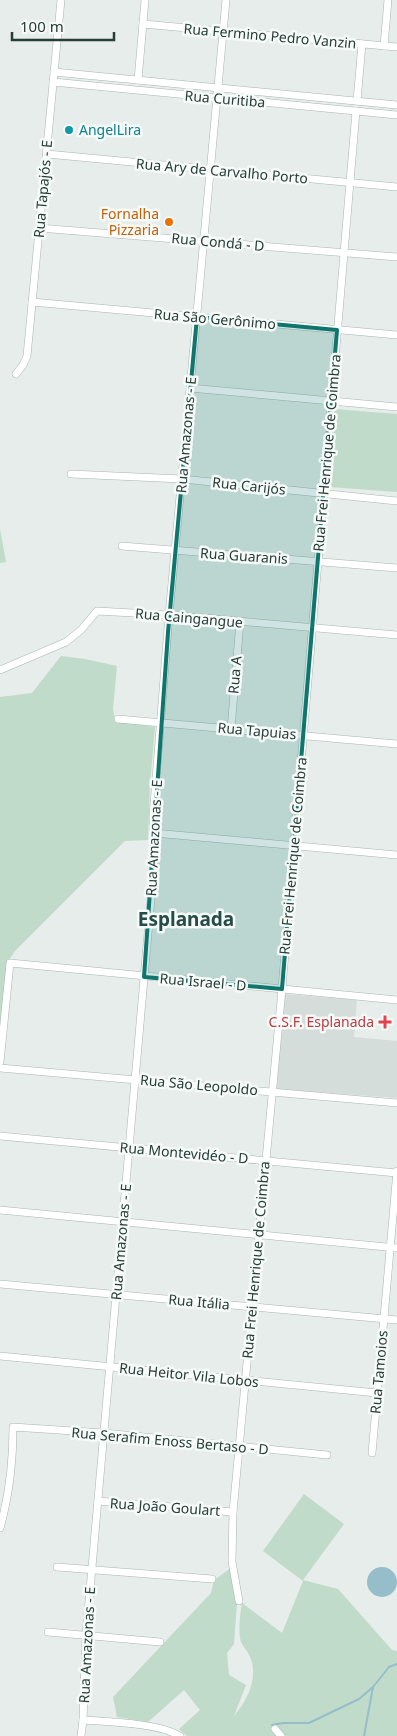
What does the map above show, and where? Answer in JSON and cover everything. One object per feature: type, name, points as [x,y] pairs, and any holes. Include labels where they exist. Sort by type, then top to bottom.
[{"type":"street","name":"Rua Tapajós - E","points":[[16,374],[27,356],[62,0]]},
{"type":"street","points":[[138,80],[145,0]]},
{"type":"street","name":"Rua Amazonas - E","points":[[82,1736],[86,1635],[155,854],[153,817],[169,615],[226,0]]},
{"type":"street","points":[[384,46],[388,0]]},
{"type":"street","name":"Rua Fermino Pedro Vanzin","points":[[143,24],[397,47]]},
{"type":"street","points":[[357,101],[362,44]]},
{"type":"street","name":"Rua Curitiba","points":[[54,72],[397,105]]},
{"type":"street","name":"Rua Curitiba","points":[[53,82],[397,115]]},
{"type":"street","name":"Rua Frei Henrique de Coimbra","points":[[239,1601],[232,1562],[233,1512],[282,989],[356,111]]},
{"type":"street","name":"Rua Ary de Carvalho Porto","points":[[47,154],[397,187]]},
{"type":"street","name":"Rua Condá - D","points":[[40,228],[344,252],[397,258]]},
{"type":"street","name":"Rua São Gerônimo","points":[[32,302],[397,335]]},
{"type":"street","points":[[190,388],[397,407]]},
{"type":"street","name":"Rua Carijós","points":[[71,474],[182,479],[397,501]]},
{"type":"street","name":"Rua Guaranis","points":[[122,546],[397,568]]},
{"type":"street","name":"Rua Caingangue","points":[[0,670],[66,642],[81,630],[97,611],[169,615],[397,636]]},
{"type":"street","name":"Rua A","points":[[231,729],[240,622]]},
{"type":"street","name":"Rua Tapuias","points":[[118,719],[397,744]]},
{"type":"street","points":[[154,833],[397,855]]},
{"type":"street","name":"Rua Israel - D","points":[[0,1062],[10,963],[397,1000]]},
{"type":"street","name":"Rua São Leopoldo","points":[[0,1068],[397,1103]]},
{"type":"street","name":"Rua Montevidéo - D","points":[[0,1136],[397,1172]]},
{"type":"street","name":"Rua Tamoios","points":[[372,1453],[384,1319],[394,1248],[397,1172]]},
{"type":"street","points":[[0,1210],[394,1248]]},
{"type":"street","name":"Rua Itália","points":[[0,1284],[397,1320]]},
{"type":"street","name":"Rua Heitor Vila Lobos","points":[[0,1356],[377,1393]]},
{"type":"street","name":"Rua Serafim Enoss Bertaso - D","points":[[0,1528],[5,1511],[13,1427],[104,1433],[327,1455]]},
{"type":"street","name":"Rua João Goulart","points":[[98,1502],[233,1512]]},
{"type":"street","points":[[57,1568],[212,1578]]},
{"type":"street","points":[[48,1632],[160,1642]]},
{"type":"street","points":[[83,1720],[148,1726],[166,1730],[180,1736]]},
{"type":"street","points":[[275,1729],[281,1736]]},
{"type":"highlighted area","points":[[197,317],[337,330],[282,989],[144,977],[168,632]]},
{"type":"shaded area","points":[[284,994],[357,1000],[354,1037],[397,1041],[397,1098],[277,1089]]},
{"type":"green space","points":[[335,409],[397,414],[397,492],[329,487]]},
{"type":"green space","points":[[0,529],[6,562],[0,563]]},
{"type":"green space","points":[[61,656],[117,666],[113,709],[115,721],[155,727],[148,840],[125,841],[15,951],[7,963],[0,1026],[0,697],[32,693]]},
{"type":"green space","points":[[304,1494],[344,1524],[303,1580],[338,1589],[392,1650],[397,1651],[397,1736],[187,1736],[179,1729],[200,1710],[184,1690],[148,1722],[117,1717],[113,1697],[211,1593],[214,1580],[231,1568],[237,1602],[234,1644],[227,1653],[229,1675],[246,1685],[234,1716],[247,1696],[253,1675],[251,1659],[240,1638],[242,1603],[282,1633],[303,1581],[263,1551]]},
{"type":"water","points":[[382,1567],[393,1571],[397,1582],[393,1593],[382,1597],[371,1593],[367,1582],[371,1571]]},
{"type":"waterway","points":[[272,1725],[309,1723],[359,1699],[373,1687],[389,1667],[397,1664]]},
{"type":"waterway","points":[[364,1736],[373,1687]]},
{"type":"place","name":"AngelLira","points":[[69,130]]},
{"type":"place","name":"Fornalha Pizzaria","points":[[169,222]]},
{"type":"place","name":"C.S.F. Esplanada","points":[[385,1022]]},
{"type":"district","name":"Esplanada","points":[[186,919]]}]
